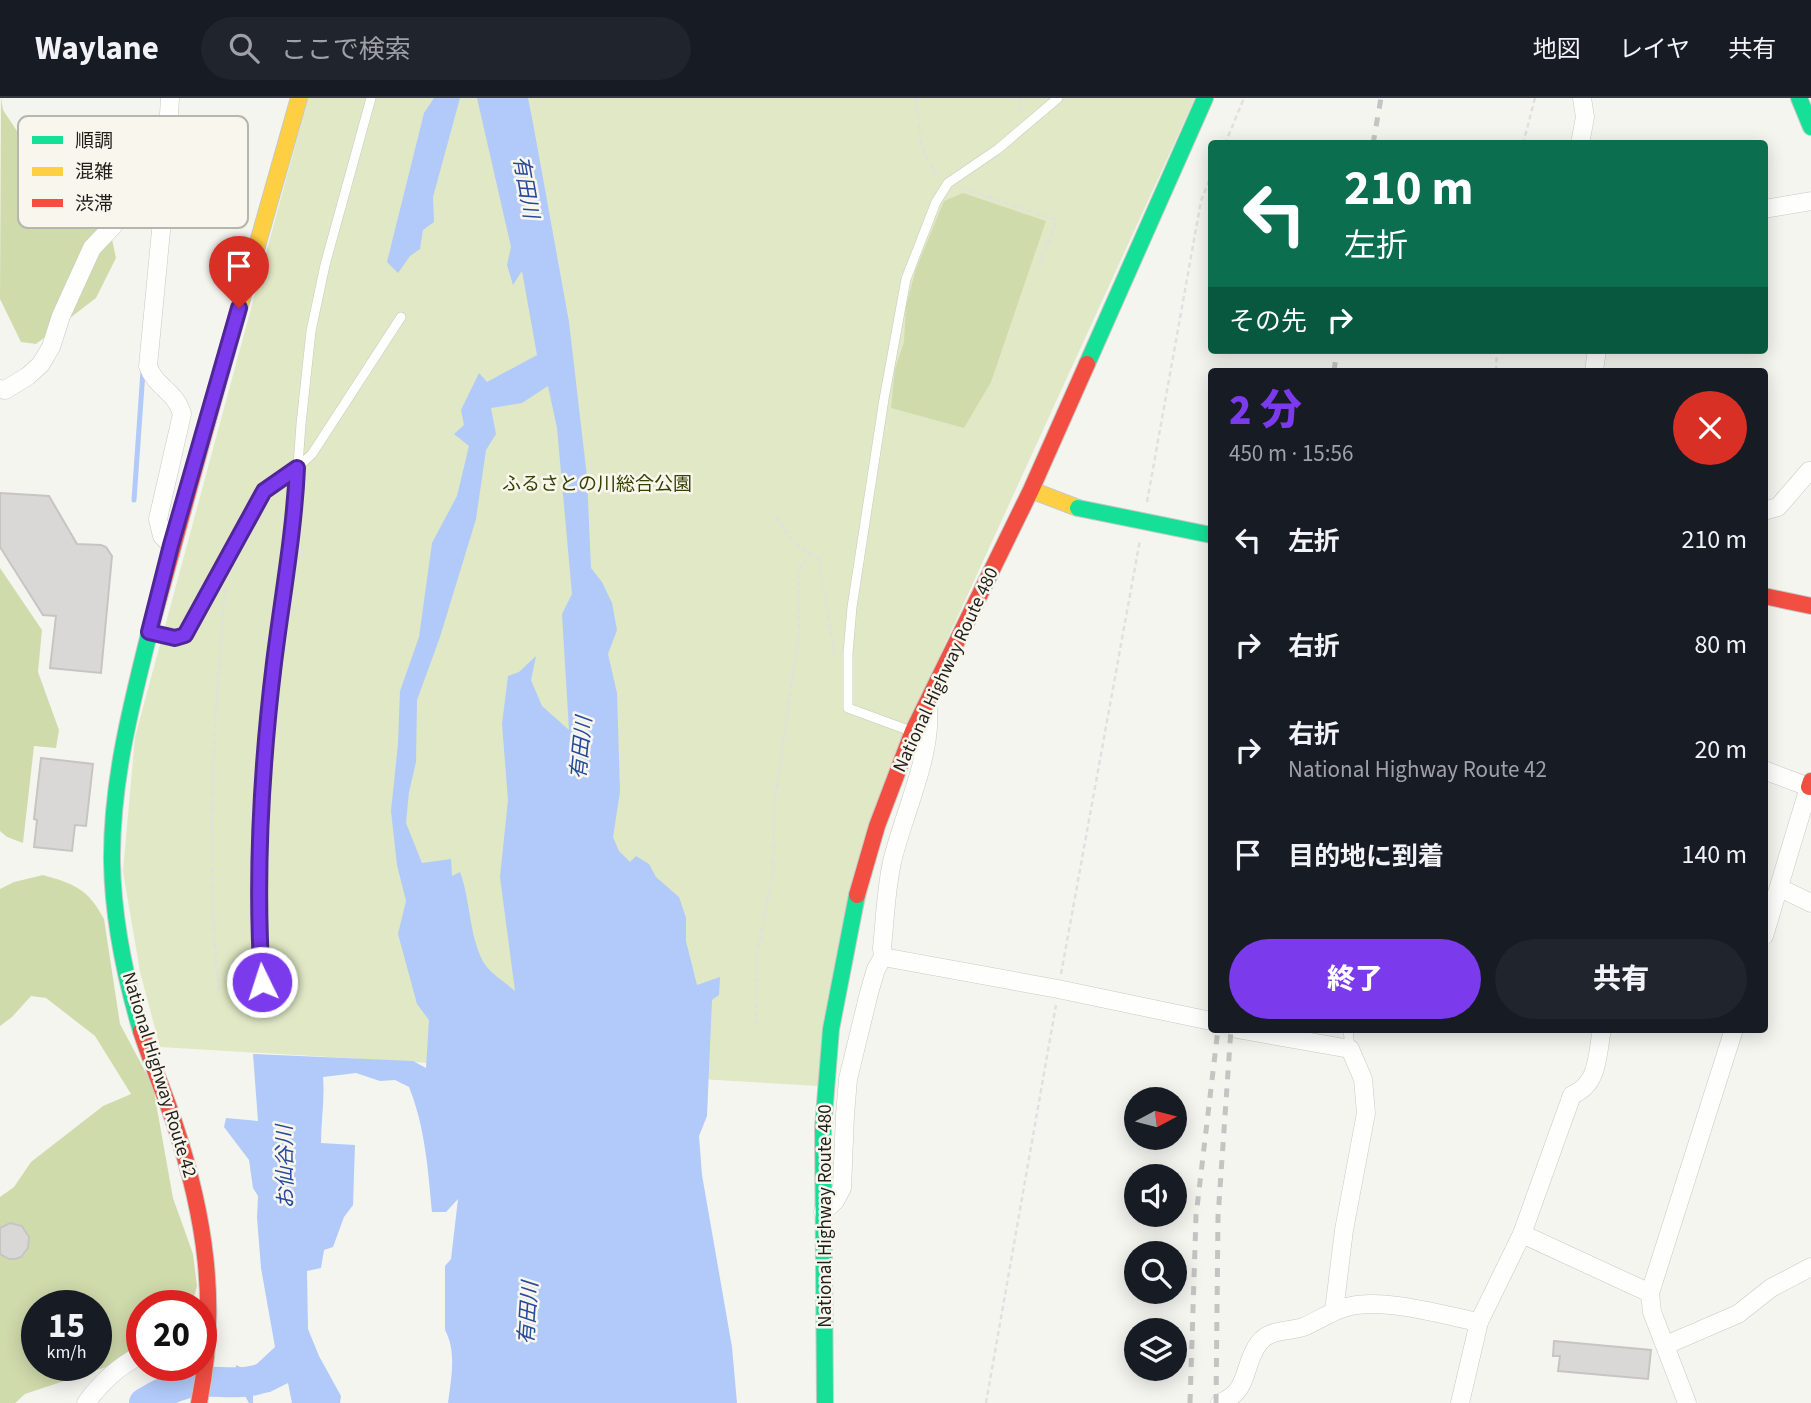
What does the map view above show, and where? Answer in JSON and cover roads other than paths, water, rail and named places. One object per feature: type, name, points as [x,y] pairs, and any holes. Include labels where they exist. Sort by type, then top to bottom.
[{"type":"main road","name":"National Highway Route 42","points":[[205,1290],[204,1248],[194,1188],[136,1015],[122,949],[113,887],[115,786],[128,718],[171,545],[299,98]]},
{"type":"main road","name":"National Highway Route 480","points":[[824,1403],[823,1128],[837,986],[859,885],[877,826],[913,732],[1031,490],[1206,98]]},
{"type":"main road","points":[[1799,98],[1811,127]]},
{"type":"main road","points":[[1031,490],[1078,508],[1208,533]]},
{"type":"main road","points":[[1768,597],[1811,606]]},
{"type":"main road","name":"National Highway Route 42","points":[[200,1403],[204,1381]]},
{"type":"street","points":[[169,116],[170,98]]},
{"type":"street","points":[[1581,140],[1585,117],[1583,98]]},
{"type":"street","points":[[1768,208],[1811,201]]},
{"type":"street","points":[[0,389],[5,390],[28,376],[41,364],[51,347],[61,316],[92,248],[111,228]]},
{"type":"street","points":[[161,228],[148,366],[156,381],[175,398],[182,414],[158,519],[162,536],[171,545]]},
{"type":"street","points":[[1768,508],[1778,507],[1811,471]]},
{"type":"street","points":[[823,1212],[835,1201],[842,1188],[849,1079],[869,993],[876,969],[883,957],[891,863],[928,734],[927,702]]},
{"type":"street","points":[[1768,771],[1810,784],[1768,924]]},
{"type":"street","points":[[1780,888],[1811,903]]},
{"type":"street","points":[[883,957],[1059,989],[1208,1020]]},
{"type":"street","points":[[1260,1033],[1350,1049],[1363,1079],[1366,1114],[1344,1230],[1334,1311]]},
{"type":"street","points":[[1460,1403],[1479,1322],[1522,1234],[1572,1095],[1584,1090],[1592,1077],[1601,1033]]},
{"type":"street","points":[[1687,1403],[1652,1312],[1650,1293],[1733,1033]]},
{"type":"street","points":[[1522,1234],[1650,1293]]},
{"type":"street","points":[[1666,1345],[1738,1314],[1771,1288],[1811,1267]]},
{"type":"street","points":[[1220,1403],[1233,1398],[1240,1389],[1255,1349],[1266,1335],[1302,1327],[1334,1311],[1350,1306],[1393,1306],[1479,1322]]},
{"type":"street","points":[[86,1403],[104,1380],[126,1363]]},
{"type":"lane","points":[[262,982],[258,906],[260,803],[273,666],[294,520],[314,311],[371,98]]},
{"type":"lane","points":[[913,732],[848,708],[847,681],[857,567],[906,279],[936,202],[948,183],[998,149],[1058,98]]},
{"type":"lane","points":[[149,632],[175,638],[185,635],[264,491],[297,468],[326,435],[401,317]]},
{"type":"lane","points":[[1348,1033],[1350,1049]]},
{"type":"water","points":[[434,98],[460,98],[433,197],[434,222],[423,230],[420,249],[410,256],[398,273],[387,262],[424,113]]},
{"type":"water","name":"有田川","points":[[477,98],[528,98],[533,123],[569,322],[587,477],[591,568],[602,582],[612,603],[617,630],[608,654],[617,693],[620,792],[613,837],[619,851],[630,862],[636,856],[649,864],[656,877],[679,897],[686,918],[686,941],[697,985],[720,977],[719,995],[712,1000],[707,1116],[699,1136],[702,1175],[732,1347],[737,1403],[448,1403],[452,1356],[445,1330],[445,1266],[451,1259],[458,1199],[446,1212],[432,1212],[422,1133],[409,1087],[395,1080],[380,1081],[356,1073],[323,1077],[321,1143],[355,1145],[353,1205],[344,1217],[333,1247],[324,1250],[321,1268],[307,1271],[308,1329],[341,1396],[340,1403],[292,1403],[288,1383],[270,1392],[253,1394],[253,1403],[249,1403],[245,1396],[235,1396],[236,1365],[249,1371],[275,1347],[261,1268],[258,1196],[253,1188],[249,1160],[224,1127],[226,1118],[258,1121],[253,1054],[413,1061],[426,1068],[429,1020],[417,1004],[398,934],[406,901],[397,865],[391,811],[400,691],[419,637],[432,543],[457,496],[469,446],[454,434],[464,425],[461,410],[479,373],[487,382],[537,355],[522,271],[513,285],[507,265],[511,247]],"holes":[[[548,386],[557,428],[572,594],[562,614],[569,730],[542,706],[531,680],[536,656],[519,672],[508,676],[502,724],[508,800],[500,877],[515,991],[489,969],[480,956],[460,872],[452,876],[451,859],[422,863],[406,823],[416,762],[417,700],[440,637],[476,519],[486,450],[496,434],[491,408],[522,403]]]},
{"type":"waterway","points":[[134,500],[143,371]]},
{"type":"waterway","name":"お仙谷川","points":[[144,1403],[185,1384],[252,1381],[273,1373]]},
{"type":"waterway","name":"お仙谷川","points":[[158,1403],[160,1393]]},
{"type":"railway","points":[[1374,140],[1381,98]]},
{"type":"railway","points":[[1334,368],[1336,354]]},
{"type":"railway","points":[[1190,1403],[1196,1216],[1218,1033]]},
{"type":"railway","points":[[1216,1403],[1218,1217],[1231,1033]]},
{"type":"park label","name":"ふるさとの川総合公園","points":[[597,484]]}]
